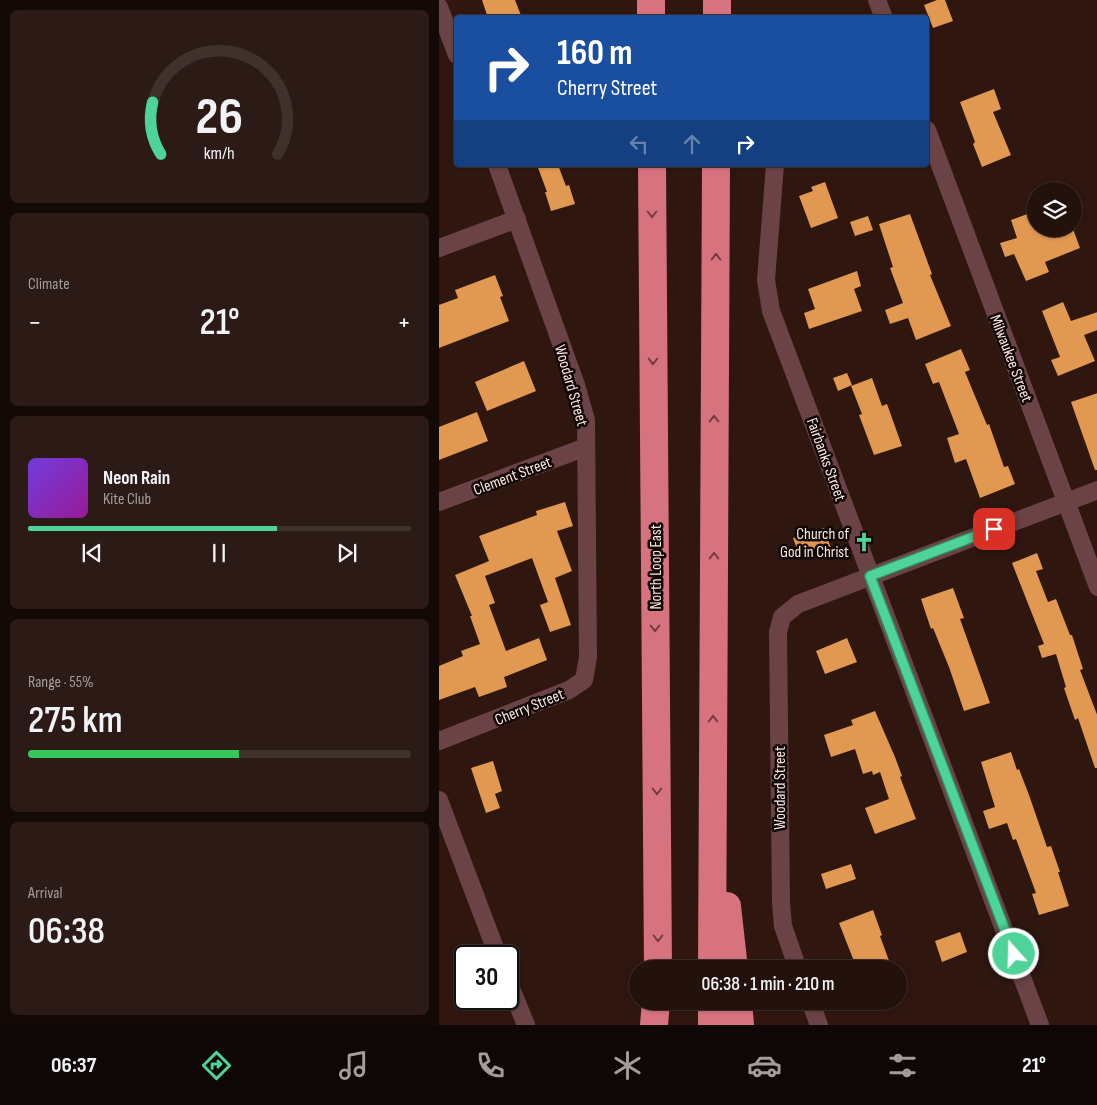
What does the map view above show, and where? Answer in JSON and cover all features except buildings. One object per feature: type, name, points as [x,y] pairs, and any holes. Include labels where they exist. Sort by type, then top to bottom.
[{"type":"highway","points":[[651,0],[651,15]]},
{"type":"highway","points":[[717,0],[717,15]]},
{"type":"highway","name":"North Loop East","points":[[652,167],[658,960]]},
{"type":"highway","points":[[712,960],[716,167]]},
{"type":"highway","points":[[713,767],[733,960]]},
{"type":"highway","points":[[654,1025],[656,1010]]},
{"type":"highway","points":[[658,1010],[659,1025]]},
{"type":"highway","points":[[712,1010],[712,1025]]},
{"type":"highway","points":[[739,1010],[740,1025]]},
{"type":"street","points":[[877,0],[883,15]]},
{"type":"street","points":[[439,7],[454,47]]},
{"type":"street","name":"Milwaukee Street","points":[[929,135],[1097,587]]},
{"type":"street","name":"Woodard Street","points":[[498,167],[576,385],[586,420],[588,646]]},
{"type":"street","name":"Fairbanks Street","points":[[775,167],[766,280],[771,311],[1040,1025]]},
{"type":"street","points":[[439,248],[517,219]]},
{"type":"street","name":"Clement Street","points":[[439,502],[586,447]]},
{"type":"street","points":[[870,576],[1097,490]]},
{"type":"street","name":"Woodard Street","points":[[795,960],[783,926],[780,871],[778,632],[782,617],[798,604],[870,576]]},
{"type":"street","name":"Cherry Street","points":[[439,741],[569,690],[584,680],[588,646]]},
{"type":"street","points":[[439,800],[494,945]]},
{"type":"street","points":[[519,1008],[526,1025]]},
{"type":"street","points":[[813,1010],[819,1025]]},
{"type":"place","name":"Church of God in Christ","points":[[864,542]]},
{"type":"route","points":[[994,529],[870,576],[1014,954]]}]
